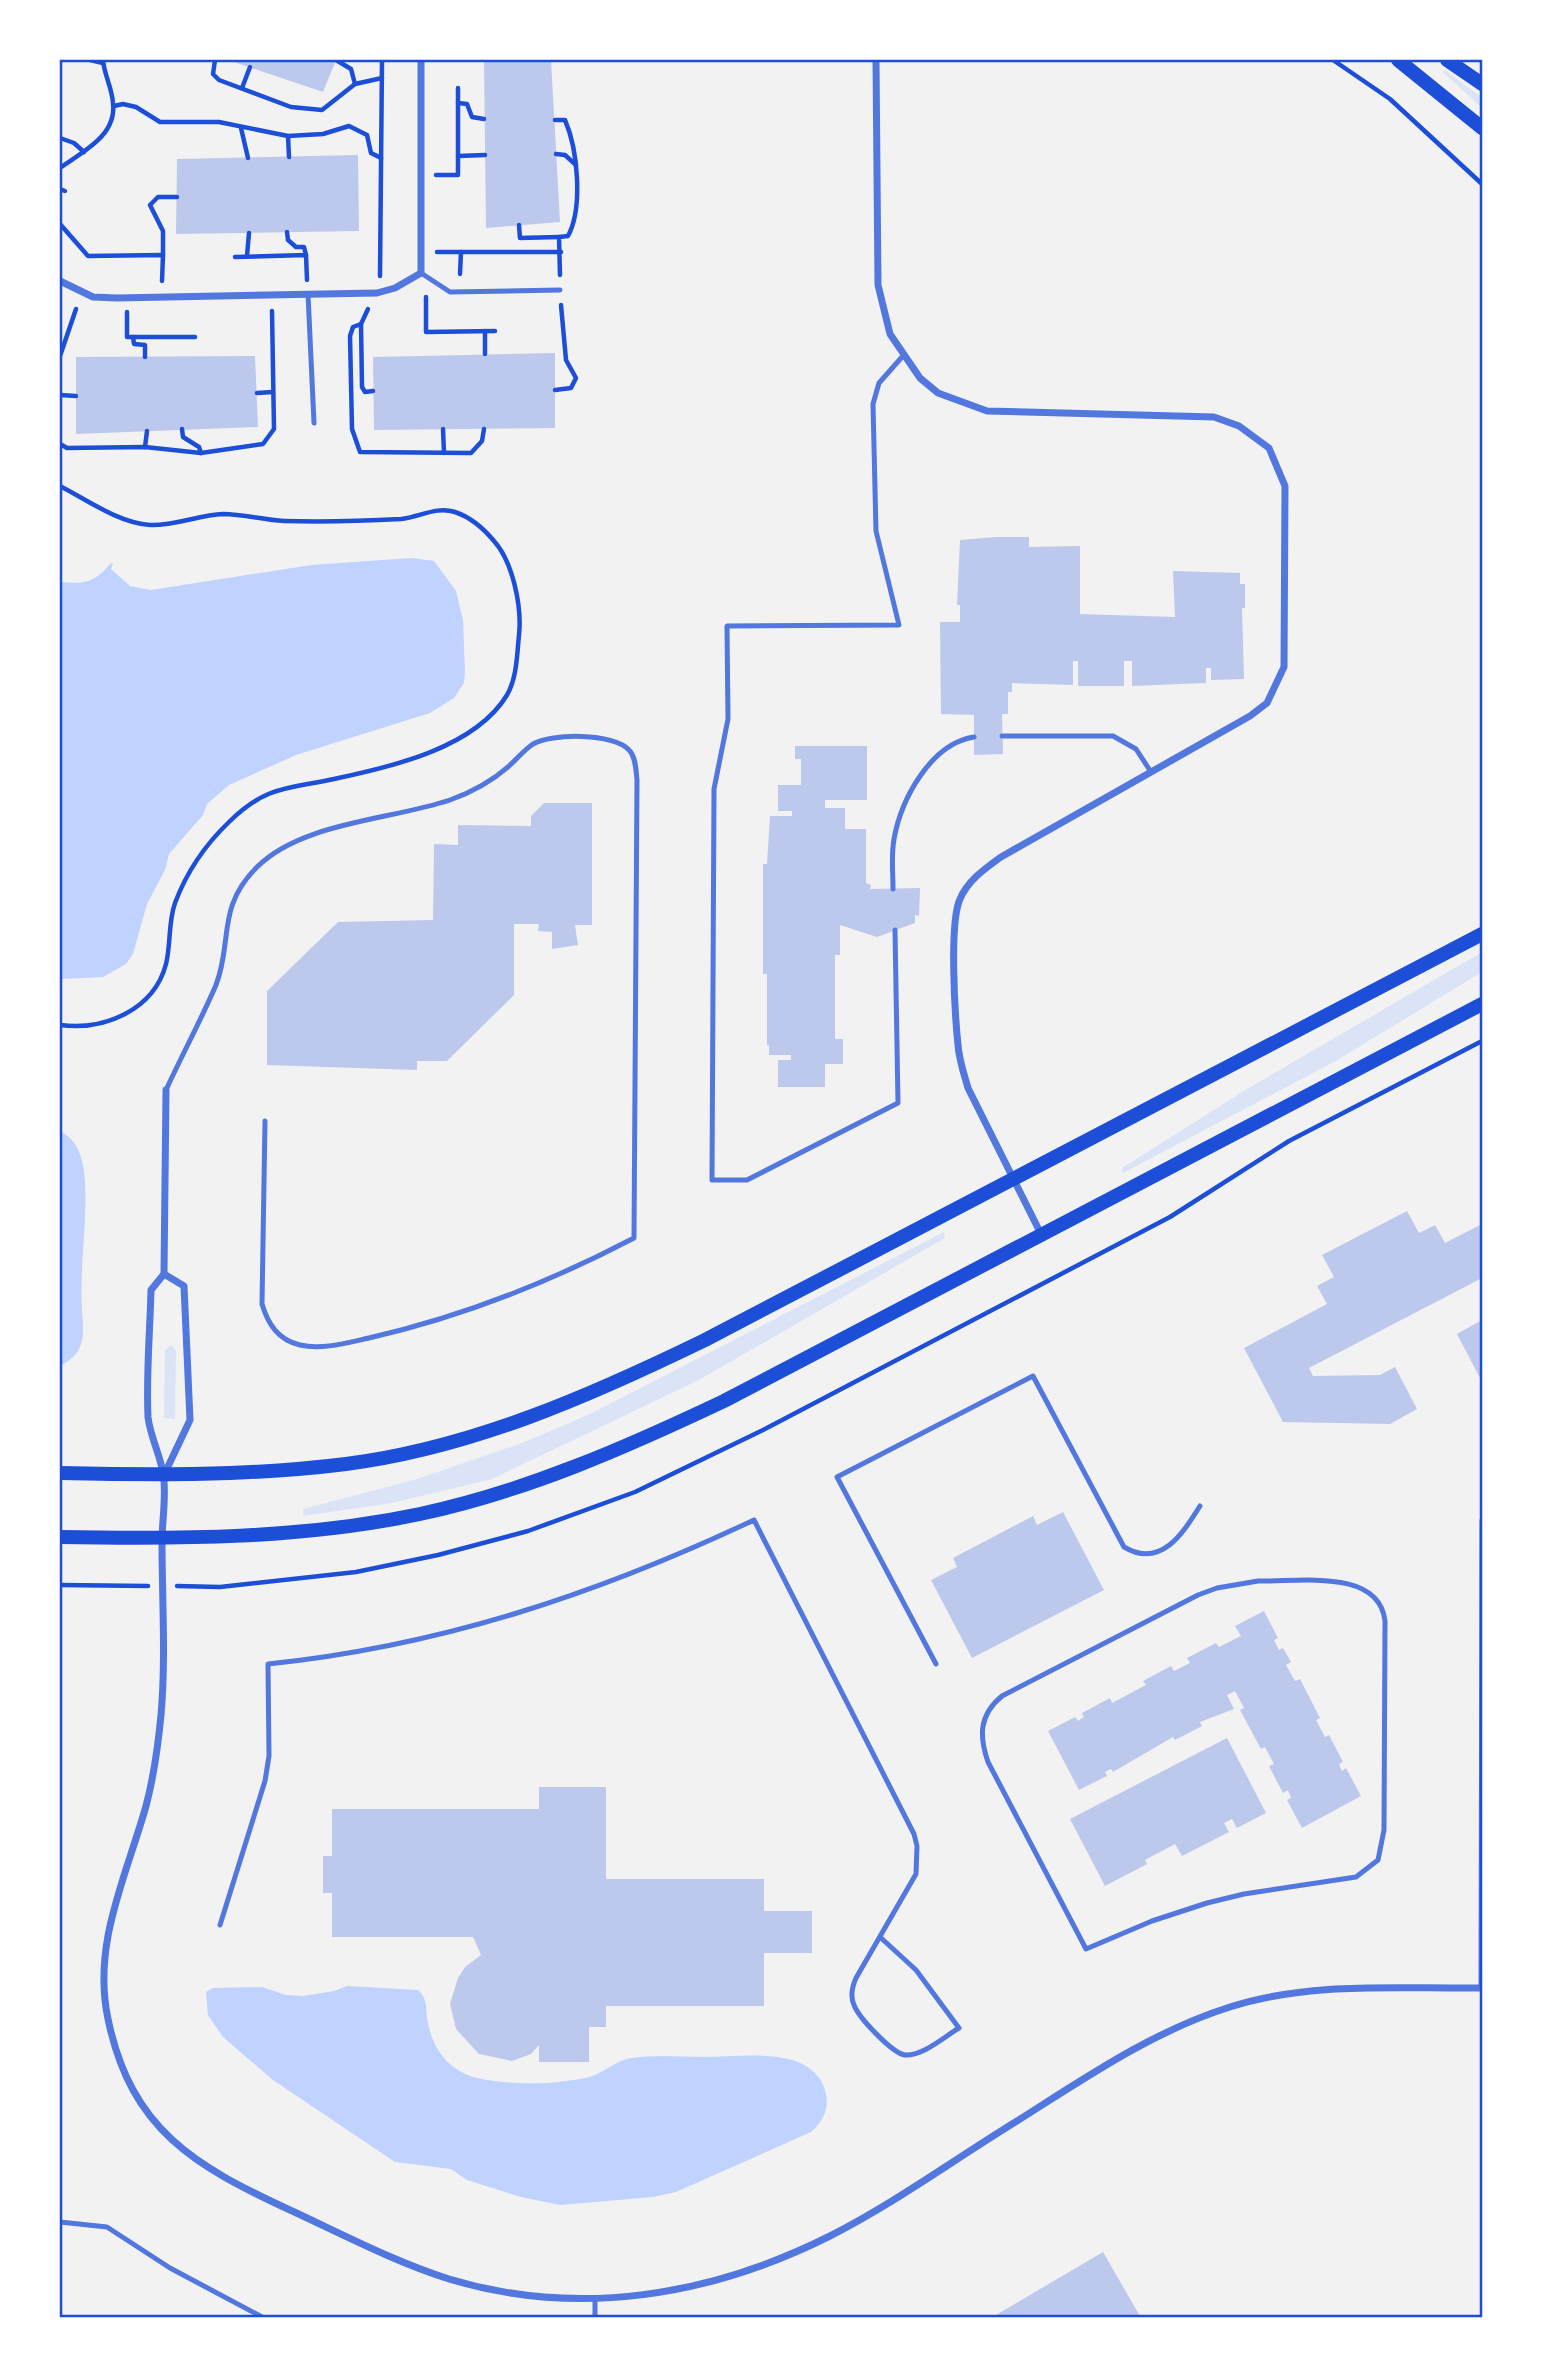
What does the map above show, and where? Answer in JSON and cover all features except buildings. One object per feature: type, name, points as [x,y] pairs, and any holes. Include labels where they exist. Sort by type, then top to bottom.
[{"type":"main road","points":[[1398,60],[1482,128]]},
{"type":"main road","points":[[1447,60],[1482,83]]},
{"type":"main road","points":[[60,1473],[164,1475],[279,1471],[348,1464],[467,1437],[543,1412],[600,1390],[693,1346],[1482,934]]},
{"type":"main road","points":[[60,1537],[231,1538],[362,1524],[422,1513],[571,1468],[641,1440],[724,1401],[1482,1004]]},
{"type":"street","points":[[60,281],[93,297],[117,298],[377,293],[395,288],[421,272],[421,60]]},
{"type":"street","points":[[876,60],[876,260],[882,311],[902,357],[920,378],[938,393],[987,411],[1214,416],[1239,426],[1269,448],[1279,466],[1287,507],[1286,648],[1278,686],[1267,703],[1250,716],[1001,857],[969,884],[959,900],[955,921],[958,1046],[962,1068],[1012,1179],[1041,1234]]},
{"type":"street","points":[[166,1090],[164,1273],[151,1290],[148,1422],[164,1475],[162,1709],[156,1759],[145,1810],[110,1918],[103,1980],[115,2047],[128,2080],[158,2127],[197,2162],[267,2199],[443,2277],[525,2295],[595,2300],[690,2289],[764,2266],[830,2235],[1096,2072],[1163,2033],[1206,2015],[1236,2004],[1319,1990],[1482,1988]]},
{"type":"street","points":[[164,1273],[184,1286],[190,1420],[164,1475]]},
{"type":"lane","points":[[421,272],[450,292],[560,290]]},
{"type":"lane","points":[[308,294],[314,423]]},
{"type":"lane","points":[[895,930],[898,1103],[747,1180],[712,1180],[714,789],[728,719],[727,626],[900,625],[876,530],[873,404],[879,383],[902,357]]},
{"type":"lane","points":[[166,1090],[216,983],[232,905],[248,877],[269,857],[315,834],[467,793],[501,773],[525,750],[544,740],[567,736],[608,740],[628,748],[632,753],[637,780],[634,1238],[551,1278],[439,1319],[340,1344],[299,1345],[287,1340],[271,1327],[262,1304],[265,1121]]},
{"type":"lane","points":[[1002,736],[1113,736],[1136,749],[1151,772]]},
{"type":"lane","points":[[893,889],[894,837],[906,800],[937,757],[959,740],[974,737]]},
{"type":"lane","points":[[936,1664],[837,1477],[1033,1376],[1118,1540],[1125,1547],[1140,1554],[1164,1550],[1178,1538],[1199,1506]]},
{"type":"lane","points":[[220,1925],[265,1781],[269,1756],[268,1664],[371,1649],[520,1615],[635,1573],[754,1520],[914,1834],[917,1846],[916,1874],[880,1937],[852,1988],[854,2006],[893,2050],[907,2055],[916,2053],[959,2028],[916,1970],[880,1937]]},
{"type":"lane","points":[[1482,1520],[1482,1988]]},
{"type":"lane","points":[[1258,1581],[1353,1584],[1373,1593],[1381,1602],[1385,1621],[1384,1830],[1378,1860],[1356,1877],[1273,1889],[1207,1903],[1152,1921],[1086,1949],[988,1762],[981,1733],[993,1703],[1217,1588],[1258,1581]]},
{"type":"lane","points":[[60,2222],[107,2227],[182,2275],[264,2318]]},
{"type":"lane","points":[[595,2300],[595,2318]]},
{"type":"path","points":[[60,168],[103,137],[114,106],[103,62],[90,60]]},
{"type":"path","points":[[215,60],[214,74],[219,80],[291,107],[322,110],[355,84],[382,78]]},
{"type":"path","points":[[336,60],[351,69],[355,84]]},
{"type":"path","points":[[380,277],[382,60]]},
{"type":"path","points":[[1333,60],[1390,99],[1482,184]]},
{"type":"path","points":[[242,88],[250,67]]},
{"type":"path","points":[[435,175],[458,175],[458,88]]},
{"type":"path","points":[[458,103],[467,104],[472,117],[484,119]]},
{"type":"path","points":[[114,106],[123,104],[136,107],[160,122],[219,122],[288,136],[323,134],[349,126],[367,135],[370,153],[381,158]]},
{"type":"path","points":[[519,225],[520,238],[568,236],[574,225],[576,151],[565,120],[555,120]]},
{"type":"path","points":[[241,128],[248,158]]},
{"type":"path","points":[[288,136],[289,157]]},
{"type":"path","points":[[60,138],[74,143],[84,152]]},
{"type":"path","points":[[556,154],[565,155],[576,164]]},
{"type":"path","points":[[458,156],[485,155]]},
{"type":"path","points":[[162,281],[163,231],[150,205],[158,197],[177,197]]},
{"type":"path","points":[[60,224],[88,256],[163,255]]},
{"type":"path","points":[[287,232],[288,240],[296,247],[304,247],[307,280]]},
{"type":"path","points":[[247,256],[249,233]]},
{"type":"path","points":[[555,390],[570,388],[576,378],[566,360],[559,237]]},
{"type":"path","points":[[436,252],[561,252]]},
{"type":"path","points":[[460,274],[461,252]]},
{"type":"path","points":[[235,257],[306,255]]},
{"type":"path","points":[[426,297],[426,332],[495,331]]},
{"type":"path","points":[[60,356],[76,309]]},
{"type":"path","points":[[60,444],[81,449],[145,447],[201,453],[263,444],[274,429],[272,309]]},
{"type":"path","points":[[368,309],[361,324],[362,387],[365,392],[373,391]]},
{"type":"path","points":[[127,312],[127,337],[195,337]]},
{"type":"path","points":[[361,324],[353,327],[350,336],[355,444],[360,452],[471,453],[482,441],[484,429]]},
{"type":"path","points":[[485,331],[485,354]]},
{"type":"path","points":[[133,337],[134,344],[145,345],[145,356]]},
{"type":"path","points":[[257,393],[273,392]]},
{"type":"path","points":[[60,395],[76,396]]},
{"type":"path","points":[[182,429],[183,437],[199,447],[201,453]]},
{"type":"path","points":[[443,429],[444,453]]},
{"type":"path","points":[[145,447],[147,431]]},
{"type":"path","points":[[60,486],[113,513],[151,525],[224,514],[303,521],[403,519],[442,510],[456,513],[475,523],[497,544],[510,573],[519,629],[514,676],[507,695],[481,725],[462,739],[437,749],[357,774],[298,783],[265,794],[231,820],[202,851],[187,876],[174,906],[162,978],[153,994],[118,1018],[94,1026],[60,1025]]},
{"type":"path","points":[[196,1586],[219,1587],[356,1572],[439,1555],[528,1531],[635,1492],[763,1430],[1170,1217],[1289,1141],[1482,1041]]},
{"type":"path","points":[[60,1585],[109,1586]]},
{"type":"shaded area","points":[[1445,70],[1482,98],[1482,108],[1443,72]]},
{"type":"shaded area","points":[[1482,952],[1482,972],[1334,1062],[1123,1173],[1122,1168],[1247,1089]]},
{"type":"shaded area","points":[[944,1232],[945,1238],[699,1380],[492,1479],[392,1503],[303,1516],[303,1509],[417,1479],[522,1443],[590,1414]]},
{"type":"shaded area","points":[[171,1345],[176,1350],[175,1419],[164,1418],[165,1350]]},
{"type":"water","points":[[412,558],[434,561],[456,591],[463,620],[465,672],[464,683],[454,698],[430,713],[296,755],[229,785],[207,804],[203,815],[169,854],[165,870],[147,904],[133,954],[126,964],[103,977],[60,979],[60,582],[89,581],[100,575],[111,563],[111,569],[130,586],[151,590],[311,565]]},
{"type":"water","points":[[60,1132],[74,1142],[82,1159],[85,1204],[82,1340],[76,1354],[60,1366]]},
{"type":"water","points":[[347,1986],[418,1990],[425,2001],[430,2032],[443,2057],[456,2069],[473,2077],[501,2082],[547,2083],[589,2077],[633,2058],[770,2056],[798,2062],[813,2071],[823,2085],[826,2108],[811,2132],[676,2192],[653,2197],[560,2205],[521,2197],[467,2180],[451,2169],[395,2162],[273,2080],[223,2037],[208,2015],[206,1992],[213,1988],[262,1987],[286,1995],[303,1996]]}]
